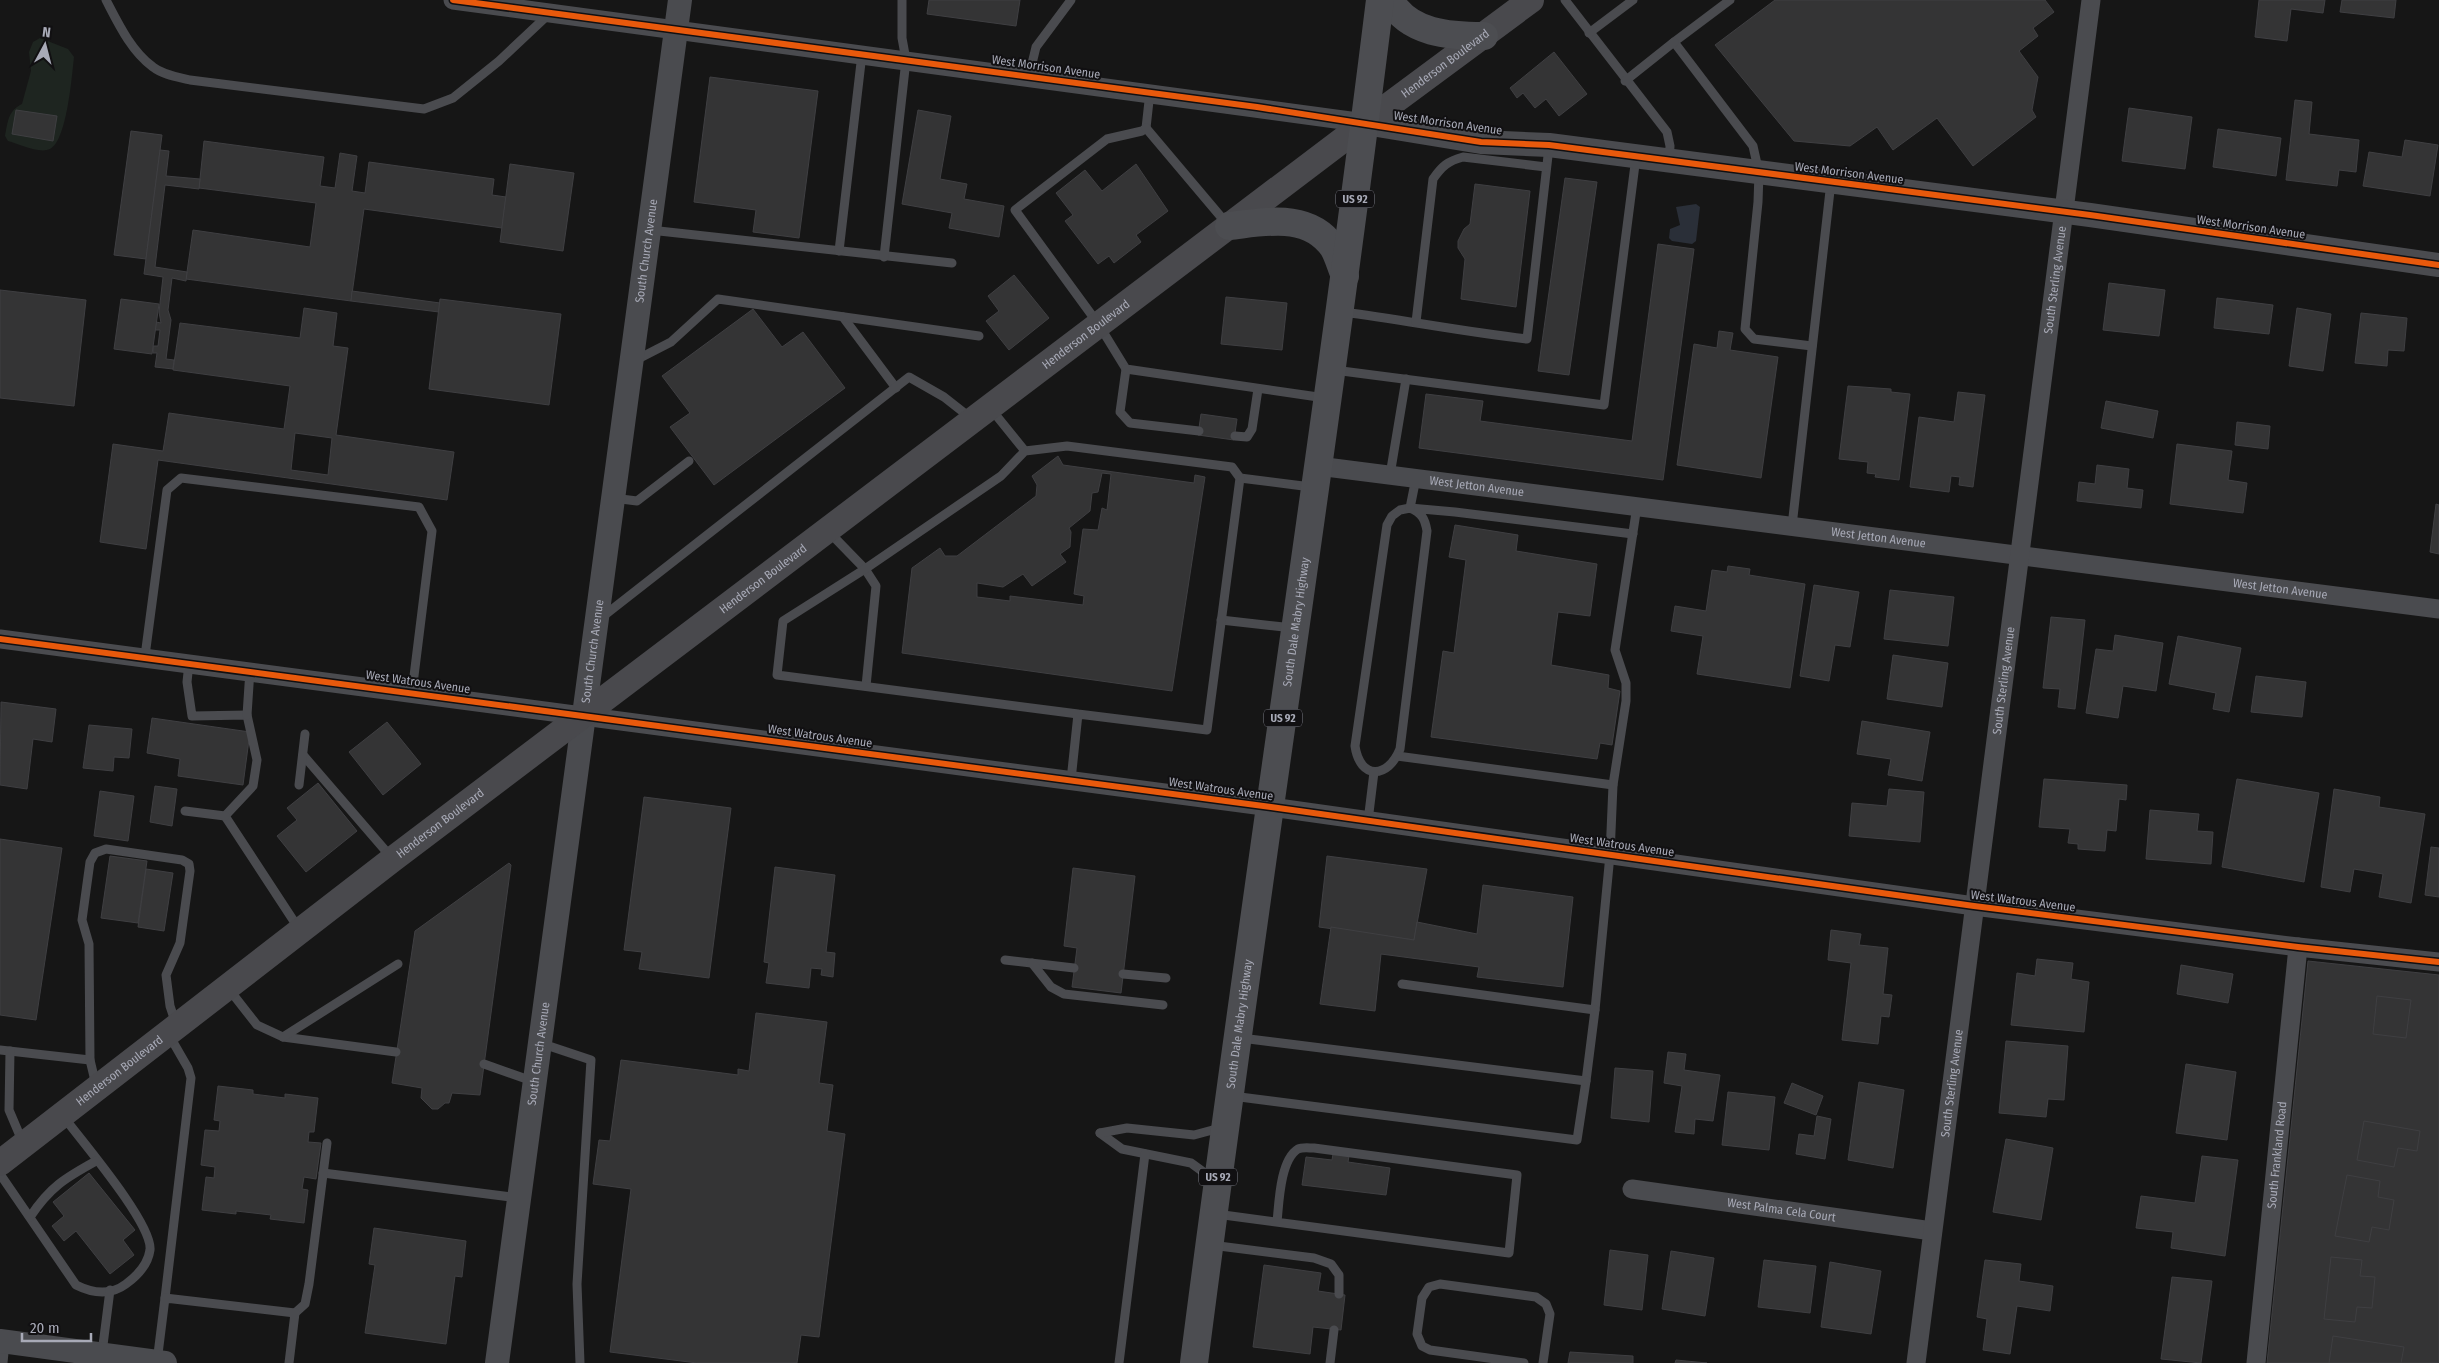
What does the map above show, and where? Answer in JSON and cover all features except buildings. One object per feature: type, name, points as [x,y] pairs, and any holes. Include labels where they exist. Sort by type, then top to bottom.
[{"type":"main road","name":"South Dale Mabry Highway","points":[[1194,1363],[1217,1182],[1345,276],[1380,0]]},
{"type":"main road","points":[[1390,0],[1403,16],[1425,30],[1449,35],[1484,36]]},
{"type":"main road","name":"Henderson Boulevard","points":[[0,1163],[96,1087],[583,715],[1365,123],[1531,0]]},
{"type":"main road","points":[[1229,226],[1286,220],[1304,224],[1320,233],[1333,248],[1345,276]]},
{"type":"street","name":"West Morrison Avenue","points":[[453,0],[1150,92],[1365,123],[1481,142],[1548,156],[1636,157],[1669,161],[2063,212],[2439,265]]},
{"type":"street","name":"South Church Avenue","points":[[497,1363],[680,0]]},
{"type":"street","name":"South Sterling Avenue","points":[[1916,1363],[2091,0]]},
{"type":"street","name":"West Jetton Avenue","points":[[1317,477],[1390,475],[1416,478],[2439,609]]},
{"type":"street","name":"West Watrous Avenue","points":[[0,638],[1271,807],[1974,906],[2298,947],[2439,962]]},
{"type":"street","name":"South Frankland Road","points":[[2256,1363],[2298,947]]},
{"type":"street","name":"West Palma Cela Court","points":[[1632,1189],[1932,1231]]},
{"type":"street","points":[[2,1349],[102,1354],[153,1362]]},
{"type":"lane","points":[[106,0],[136,51],[154,68],[169,75],[190,80],[424,109],[453,98],[499,61],[550,13]]},
{"type":"lane","points":[[884,256],[906,60],[902,38],[902,0]]},
{"type":"lane","points":[[1029,76],[1036,46],[1070,0]]},
{"type":"lane","points":[[1565,0],[1667,132],[1670,146],[1669,161]]},
{"type":"lane","points":[[1589,33],[1633,0]]},
{"type":"lane","points":[[1626,81],[1730,0]]},
{"type":"lane","points":[[1674,42],[1753,146],[1759,173],[1758,202],[1745,329],[1754,339],[1812,346]]},
{"type":"lane","points":[[839,251],[862,54]]},
{"type":"lane","points":[[1150,92],[1146,128],[1229,226]]},
{"type":"lane","points":[[1146,128],[1142,131],[1107,140],[1015,210],[1099,325],[1126,369],[1120,412],[1130,423],[1199,431]]},
{"type":"lane","points":[[1340,312],[1416,322],[1456,331],[1527,338],[1548,156],[1463,157],[1450,160],[1440,168],[1433,180],[1416,322]]},
{"type":"lane","points":[[1332,370],[1604,405],[1636,157]]},
{"type":"lane","points":[[1792,526],[1831,182]]},
{"type":"lane","points":[[649,230],[952,263]]},
{"type":"lane","points":[[631,362],[671,342],[718,299],[979,336]]},
{"type":"lane","points":[[843,317],[896,388]]},
{"type":"lane","points":[[1126,369],[1328,399]]},
{"type":"lane","points":[[597,622],[909,377],[982,414],[1025,452]]},
{"type":"lane","points":[[1390,475],[1406,379]]},
{"type":"lane","points":[[1235,436],[1247,437],[1252,429],[1258,389]]},
{"type":"lane","points":[[1067,446],[1232,467],[1240,478],[1207,730],[777,675],[782,621],[865,569],[1001,476],[1025,452],[1067,446]]},
{"type":"lane","points":[[613,498],[637,502],[689,461]]},
{"type":"lane","points":[[1240,478],[1317,477]]},
{"type":"lane","points":[[146,656],[167,490],[181,478],[419,507],[432,531],[412,692]]},
{"type":"lane","points":[[1410,508],[1416,478]]},
{"type":"lane","points":[[1230,1095],[1577,1140],[1595,1010],[1610,854],[1613,785],[1626,684],[1615,650],[1637,506]]},
{"type":"lane","points":[[1410,508],[1419,512],[1425,520],[1427,531],[1400,749],[1394,762],[1384,770],[1374,772],[1367,770],[1357,760],[1355,746],[1387,525],[1392,516],[1400,510],[1410,508],[1632,534]]},
{"type":"lane","points":[[828,530],[865,569],[876,586],[866,686]]},
{"type":"lane","points":[[1222,620],[1296,628]]},
{"type":"lane","points":[[189,662],[187,682],[192,716],[247,715]]},
{"type":"lane","points":[[225,816],[254,786],[257,760],[247,715],[250,670]]},
{"type":"lane","points":[[1071,780],[1078,714]]},
{"type":"lane","points":[[298,785],[306,734]]},
{"type":"lane","points":[[303,755],[393,860]]},
{"type":"lane","points":[[1397,756],[1613,785]]},
{"type":"lane","points":[[1368,821],[1374,772]]},
{"type":"lane","points":[[185,811],[225,816],[300,931]]},
{"type":"lane","points":[[96,1087],[90,1060],[89,944],[82,920],[90,862],[95,853],[106,849],[182,860],[189,864],[190,871],[180,944],[166,975],[172,1029],[191,1078],[165,1298],[153,1362]]},
{"type":"lane","points":[[1005,960],[1074,968]]},
{"type":"lane","points":[[1032,963],[1051,987],[1064,994],[1163,1005]]},
{"type":"lane","points":[[283,1037],[398,964]]},
{"type":"lane","points":[[1123,974],[1166,978]]},
{"type":"lane","points":[[1402,984],[1595,1010]]},
{"type":"lane","points":[[228,988],[257,1025],[283,1037],[396,1052]]},
{"type":"lane","points":[[1238,1037],[1586,1081]]},
{"type":"lane","points":[[540,1042],[591,1060],[577,1284],[580,1363]]},
{"type":"lane","points":[[0,1050],[90,1060]]},
{"type":"lane","points":[[10,1051],[9,1110],[24,1144]]},
{"type":"lane","points":[[484,1064],[535,1082]]},
{"type":"lane","points":[[0,1174],[76,1285],[90,1292],[110,1290],[124,1286],[138,1274],[147,1260],[150,1248],[141,1220],[62,1114]]},
{"type":"lane","points":[[1217,1182],[1191,1162],[1122,1149],[1100,1133],[1127,1128],[1194,1136],[1211,1132],[1226,1125]]},
{"type":"lane","points":[[289,1363],[295,1313],[305,1304],[309,1284],[327,1143]]},
{"type":"lane","points":[[1214,1214],[1509,1253],[1517,1175],[1314,1148],[1300,1148],[1291,1155],[1286,1165],[1277,1222]]},
{"type":"lane","points":[[1119,1363],[1145,1154]]},
{"type":"lane","points":[[30,1217],[44,1196],[56,1185],[96,1161]]},
{"type":"lane","points":[[323,1173],[519,1198]]},
{"type":"lane","points":[[1209,1245],[1314,1258],[1331,1264],[1339,1274],[1339,1294]]},
{"type":"lane","points":[[1524,1363],[1430,1350],[1422,1346],[1417,1334],[1422,1298],[1429,1288],[1440,1284],[1536,1297],[1546,1304],[1550,1314],[1543,1363]]},
{"type":"lane","points":[[102,1354],[110,1290]]},
{"type":"lane","points":[[165,1298],[295,1313]]},
{"type":"lane","points":[[1330,1363],[1334,1330]]},
{"type":"shaded area","points":[[40,38],[68,49],[74,57],[68,107],[61,134],[50,149],[45,150],[8,141],[5,136],[11,113],[22,104],[31,71],[29,52],[33,42]]},
{"type":"shaded area","points":[[1696,204],[1700,207],[1696,241],[1692,244],[1672,241],[1669,238],[1670,229],[1680,225],[1676,207]]},
{"type":"cycle path","points":[[453,0],[1257,107],[1481,142],[1549,145],[2090,215],[2439,265]]},
{"type":"cycle path","points":[[0,639],[1271,807],[1974,906],[2298,947],[2439,962]]}]
